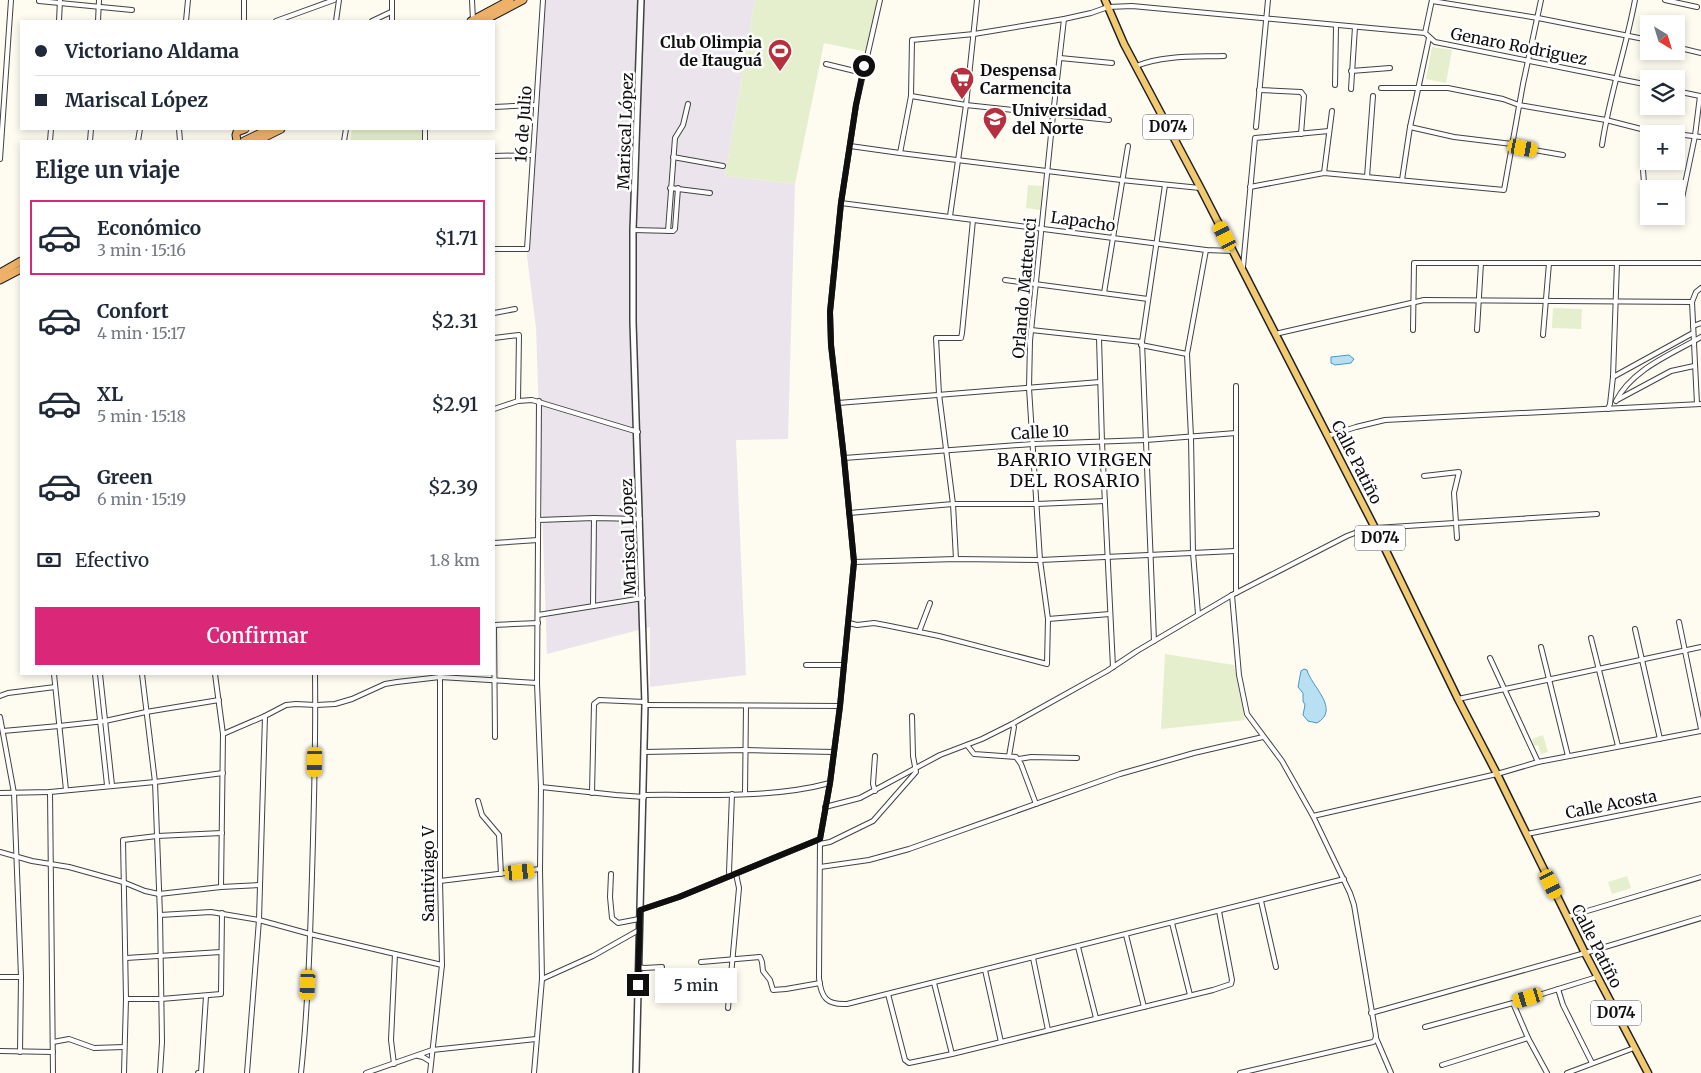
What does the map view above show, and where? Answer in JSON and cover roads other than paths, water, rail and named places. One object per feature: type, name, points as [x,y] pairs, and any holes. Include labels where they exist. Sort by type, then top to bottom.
[{"type":"highway","points":[[474,20],[510,0]]},
{"type":"highway","points":[[485,20],[523,0]]},
{"type":"highway","points":[[237,140],[237,132],[242,130]]},
{"type":"highway","points":[[246,140],[267,130]]},
{"type":"highway","points":[[259,140],[279,130]]},
{"type":"highway","points":[[0,273],[20,263]]},
{"type":"highway","points":[[0,280],[20,270]]},
{"type":"main road","name":"Calle Patiño","points":[[1106,3],[1124,44],[1201,188],[1375,528],[1585,953],[1648,1073]]},
{"type":"street","points":[[0,159],[11,0]]},
{"type":"street","points":[[98,20],[99,0]]},
{"type":"street","points":[[186,20],[188,0]]},
{"type":"street","points":[[244,0],[244,20]]},
{"type":"street","points":[[279,20],[334,0]]},
{"type":"street","points":[[336,20],[338,0]]},
{"type":"street","points":[[392,0],[392,20]]},
{"type":"street","points":[[472,0],[472,20]]},
{"type":"street","name":"16 de Julio","points":[[495,249],[527,249],[543,0]]},
{"type":"street","name":"Mariscal López","points":[[636,1073],[645,703],[638,432],[633,322],[641,0]]},
{"type":"street","points":[[880,0],[856,105],[841,203],[830,312],[831,345],[854,562],[840,706],[830,783],[820,839],[820,983],[826,999],[830,1003],[838,1005],[847,1004],[1219,912],[1344,879]]},
{"type":"street","points":[[950,216],[966,105],[977,0]]},
{"type":"street","points":[[1131,0],[1132,6]]},
{"type":"street","points":[[1256,127],[1268,0]]},
{"type":"street","points":[[900,153],[911,96],[912,40],[974,34],[1064,19],[1091,13],[1106,3],[1424,33],[1432,0],[1640,38]]},
{"type":"street","points":[[1250,187],[1324,174],[1504,190],[1541,0]]},
{"type":"street","points":[[1602,145],[1606,120],[1635,0]]},
{"type":"street","points":[[1665,0],[1697,7]]},
{"type":"street","points":[[39,1],[60,1],[132,10]]},
{"type":"street","points":[[59,20],[60,1]]},
{"type":"street","points":[[374,20],[391,12]]},
{"type":"street","name":"Orlando Matteucci","points":[[919,632],[1047,664],[1048,619],[1040,560],[1029,388],[1031,330],[1064,19]]},
{"type":"street","points":[[1336,26],[1336,85]]},
{"type":"street","points":[[1350,88],[1355,27]]},
{"type":"street","name":"Genaro Rodriguez","points":[[1424,33],[1435,42],[1640,83]]},
{"type":"street","points":[[1402,180],[1410,127],[1429,38]]},
{"type":"street","points":[[1685,49],[1701,53]]},
{"type":"street","points":[[1136,66],[1152,60],[1171,57],[1224,56]]},
{"type":"street","points":[[1060,58],[1112,63]]},
{"type":"street","points":[[826,64],[863,73]]},
{"type":"street","points":[[1351,71],[1390,68]]},
{"type":"street","points":[[1381,88],[1440,87],[1462,90],[1503,99],[1519,106],[1606,120],[1640,129]]},
{"type":"street","points":[[1259,90],[1301,92],[1303,94],[1301,134]]},
{"type":"street","points":[[1685,93],[1700,96],[1695,136],[1685,183]]},
{"type":"street","points":[[911,96],[966,105],[1108,120]]},
{"type":"street","points":[[1368,177],[1373,96]]},
{"type":"street","points":[[668,231],[675,138],[683,125],[688,104]]},
{"type":"street","points":[[495,107],[536,105]]},
{"type":"street","points":[[1324,174],[1332,111]]},
{"type":"street","points":[[1410,127],[1454,137],[1512,144],[1523,148],[1563,155]]},
{"type":"street","points":[[1242,270],[1254,138],[1329,131]]},
{"type":"street","points":[[1685,135],[1701,137]]},
{"type":"street","points":[[850,146],[1121,180],[1201,188]]},
{"type":"street","points":[[1104,293],[1128,146]]},
{"type":"street","points":[[495,156],[533,154]]},
{"type":"street","points":[[673,157],[723,166]]},
{"type":"street","points":[[1154,641],[1142,344],[1165,185]]},
{"type":"street","points":[[670,188],[710,193]]},
{"type":"street","points":[[634,230],[668,231],[675,229],[678,188]]},
{"type":"street","name":"Lapacho","points":[[841,203],[1206,250],[1233,251]]},
{"type":"street","points":[[956,559],[953,504],[939,394],[936,338],[961,338],[973,220]]},
{"type":"street","points":[[1198,614],[1193,553],[1187,354],[1206,250]]},
{"type":"street","points":[[1413,330],[1414,263],[1700,263]]},
{"type":"street","points":[[1477,330],[1480,263]]},
{"type":"street","points":[[1543,335],[1549,263]]},
{"type":"street","points":[[1608,409],[1613,377],[1617,263]]},
{"type":"street","points":[[1005,280],[1148,299]]},
{"type":"street","points":[[1328,436],[1385,420],[1699,404],[1694,366],[1692,302],[1696,292],[1701,288]]},
{"type":"street","points":[[1275,334],[1424,300],[1478,302],[1692,302]]},
{"type":"street","points":[[495,313],[515,309]]},
{"type":"street","points":[[1693,326],[1701,322]]},
{"type":"street","points":[[1031,330],[1142,344],[1187,354]]},
{"type":"street","points":[[1613,377],[1693,333]]},
{"type":"street","points":[[495,338],[519,335],[518,401]]},
{"type":"street","points":[[1099,338],[1113,667]]},
{"type":"street","points":[[1616,401],[1637,376],[1665,357],[1701,338]]},
{"type":"street","points":[[1694,357],[1701,354]]},
{"type":"street","points":[[1610,404],[1672,371],[1694,366]]},
{"type":"street","points":[[838,403],[1100,382]]},
{"type":"street","points":[[1236,386],[1234,594],[1239,675],[1245,706],[1251,722],[1282,761],[1313,816],[1344,879],[1354,905],[1376,1036],[1391,1073]]},
{"type":"street","points":[[495,409],[518,401],[539,401],[638,432]]},
{"type":"street","points":[[534,1073],[542,979],[541,787],[537,682],[539,401]]},
{"type":"street","name":"Calle 10","points":[[844,458],[1033,444],[1146,440],[1236,433]]},
{"type":"street","points":[[1424,476],[1459,472],[1454,493],[1457,538]]},
{"type":"street","points":[[849,513],[953,504],[1037,504],[1105,500]]},
{"type":"street","points":[[825,807],[860,798],[916,770],[940,755],[1012,724],[1042,706],[1066,695],[1234,594],[1360,531],[1375,528],[1596,514]]},
{"type":"street","points":[[592,606],[594,518]]},
{"type":"street","points":[[538,520],[640,519]]},
{"type":"street","points":[[495,543],[538,540]]},
{"type":"street","points":[[854,562],[956,559],[1040,560],[1235,551]]},
{"type":"street","points":[[538,615],[643,598]]},
{"type":"street","points":[[849,623],[874,623],[919,632],[930,604]]},
{"type":"street","points":[[1048,619],[1110,614]]},
{"type":"street","points":[[1313,816],[1497,774],[1538,762],[1701,730],[1679,622]]},
{"type":"street","points":[[495,626],[538,623]]},
{"type":"street","points":[[1635,629],[1660,739]]},
{"type":"street","points":[[1591,638],[1618,746]]},
{"type":"street","points":[[1458,699],[1701,646]]},
{"type":"street","points":[[1540,647],[1568,756]]},
{"type":"street","points":[[1490,658],[1538,762]]},
{"type":"street","points":[[806,665],[844,665]]},
{"type":"street","points":[[54,675],[66,790]]},
{"type":"street","points":[[95,675],[107,786]]},
{"type":"street","points":[[100,675],[112,785]]},
{"type":"street","points":[[142,675],[155,782],[160,915],[162,1042],[160,1073]]},
{"type":"street","points":[[215,675],[223,734],[221,887]]},
{"type":"street","points":[[301,1073],[305,1036],[310,934],[316,705],[315,675]]},
{"type":"street","points":[[495,675],[495,737]]},
{"type":"street","points":[[223,734],[286,705],[334,704],[385,684],[440,676],[537,682]]},
{"type":"street","name":"Santiviago V","points":[[430,1073],[442,965],[440,676]]},
{"type":"street","points":[[0,696],[8,693],[55,687]]},
{"type":"street","points":[[3,731],[105,721],[219,700]]},
{"type":"street","points":[[592,793],[594,704],[599,700],[746,706],[840,706]]},
{"type":"street","points":[[745,794],[746,706]]},
{"type":"street","points":[[247,1073],[259,920],[265,716]]},
{"type":"street","points":[[820,844],[830,842],[873,820],[916,772],[913,756],[912,716]]},
{"type":"street","points":[[0,717],[3,731],[2,741],[14,793],[21,977],[20,1052]]},
{"type":"street","points":[[1009,756],[1014,727],[1012,724]]},
{"type":"street","points":[[820,867],[869,860],[909,849],[1120,774],[1194,753],[1264,737]]},
{"type":"street","points":[[967,745],[974,754],[1009,756],[1018,759],[1030,757],[1077,758]]},
{"type":"street","points":[[644,752],[745,750],[834,752]]},
{"type":"street","points":[[875,756],[873,784],[875,791]]},
{"type":"street","points":[[1018,759],[1036,804]]},
{"type":"street","points":[[0,792],[50,792],[155,782],[223,773]]},
{"type":"street","points":[[541,787],[592,793],[644,796],[745,794],[806,790],[830,783]]},
{"type":"street","points":[[50,792],[53,1073]]},
{"type":"street","points":[[730,876],[732,794]]},
{"type":"street","name":"Calle Acosta","points":[[1527,834],[1701,799]]},
{"type":"street","points":[[478,801],[482,815],[498,835],[501,874]]},
{"type":"street","points":[[124,1073],[126,958],[123,840],[157,836],[222,834]]},
{"type":"street","points":[[640,910],[679,897],[820,839]]},
{"type":"street","points":[[0,852],[32,861],[69,866],[159,894],[260,885]]},
{"type":"street","points":[[440,881],[540,870]]},
{"type":"street","points":[[611,874],[610,897],[612,918],[618,923],[639,919]]},
{"type":"street","points":[[728,1008],[734,960],[739,888],[736,874]]},
{"type":"street","points":[[1567,916],[1701,877]]},
{"type":"street","points":[[1261,901],[1276,967]]},
{"type":"street","points":[[160,915],[203,912],[222,913],[259,920],[442,965]]},
{"type":"street","points":[[888,994],[904,1060],[909,1063],[1213,990],[1231,984],[1231,974],[1219,912]]},
{"type":"street","points":[[126,999],[161,1000],[221,994],[222,913]]},
{"type":"street","points":[[1372,1013],[1701,918]]},
{"type":"street","points":[[1172,923],[1190,995]]},
{"type":"street","points":[[542,979],[593,956],[639,930]]},
{"type":"street","points":[[1126,935],[1144,1007]]},
{"type":"street","points":[[1078,947],[1096,1018]]},
{"type":"street","points":[[126,958],[221,952]]},
{"type":"street","points":[[394,1064],[391,1040],[395,954]]},
{"type":"street","points":[[701,962],[760,957],[763,971],[775,990],[820,983]]},
{"type":"street","points":[[1032,958],[1048,1030]]},
{"type":"street","points":[[638,967],[662,967]]},
{"type":"street","points":[[985,970],[1001,1042]]},
{"type":"street","points":[[0,977],[21,977]]},
{"type":"street","points":[[1426,1027],[1598,977]]},
{"type":"street","points":[[934,983],[952,1054]]},
{"type":"street","points":[[1558,989],[1563,1005],[1592,1063]]},
{"type":"street","points":[[198,1073],[201,1073],[206,996]]},
{"type":"street","points":[[1513,1003],[1528,1038],[1547,1073]]},
{"type":"street","points":[[1240,1073],[1373,1042],[1376,1036]]},
{"type":"street","points":[[1442,1065],[1528,1038]]},
{"type":"street","points":[[53,1042],[64,1039],[74,1040],[94,1048],[124,1047]]},
{"type":"street","points":[[366,1073],[432,1050],[536,1040]]},
{"type":"street","points":[[1567,1073],[1634,1048]]},
{"type":"street","points":[[0,1051],[53,1052]]},
{"type":"street","points":[[417,1055],[431,1062]]},
{"type":"water","points":[[1349,355],[1354,359],[1351,363],[1335,365],[1331,363],[1331,357]]},
{"type":"water","points":[[1307,670],[1325,704],[1326,711],[1324,717],[1317,723],[1308,721],[1303,715],[1305,705],[1303,693],[1298,687],[1301,671]]},
{"type":"place","name":"Club Olimpia de Itauguá","points":[[780,72]]},
{"type":"place","name":"Despensa Carmencita","points":[[962,100]]},
{"type":"place","name":"Universidad del Norte","points":[[995,140]]},
{"type":"district","name":"BARRIO VIRGEN DEL ROSARIO","points":[[1075,470]]}]
